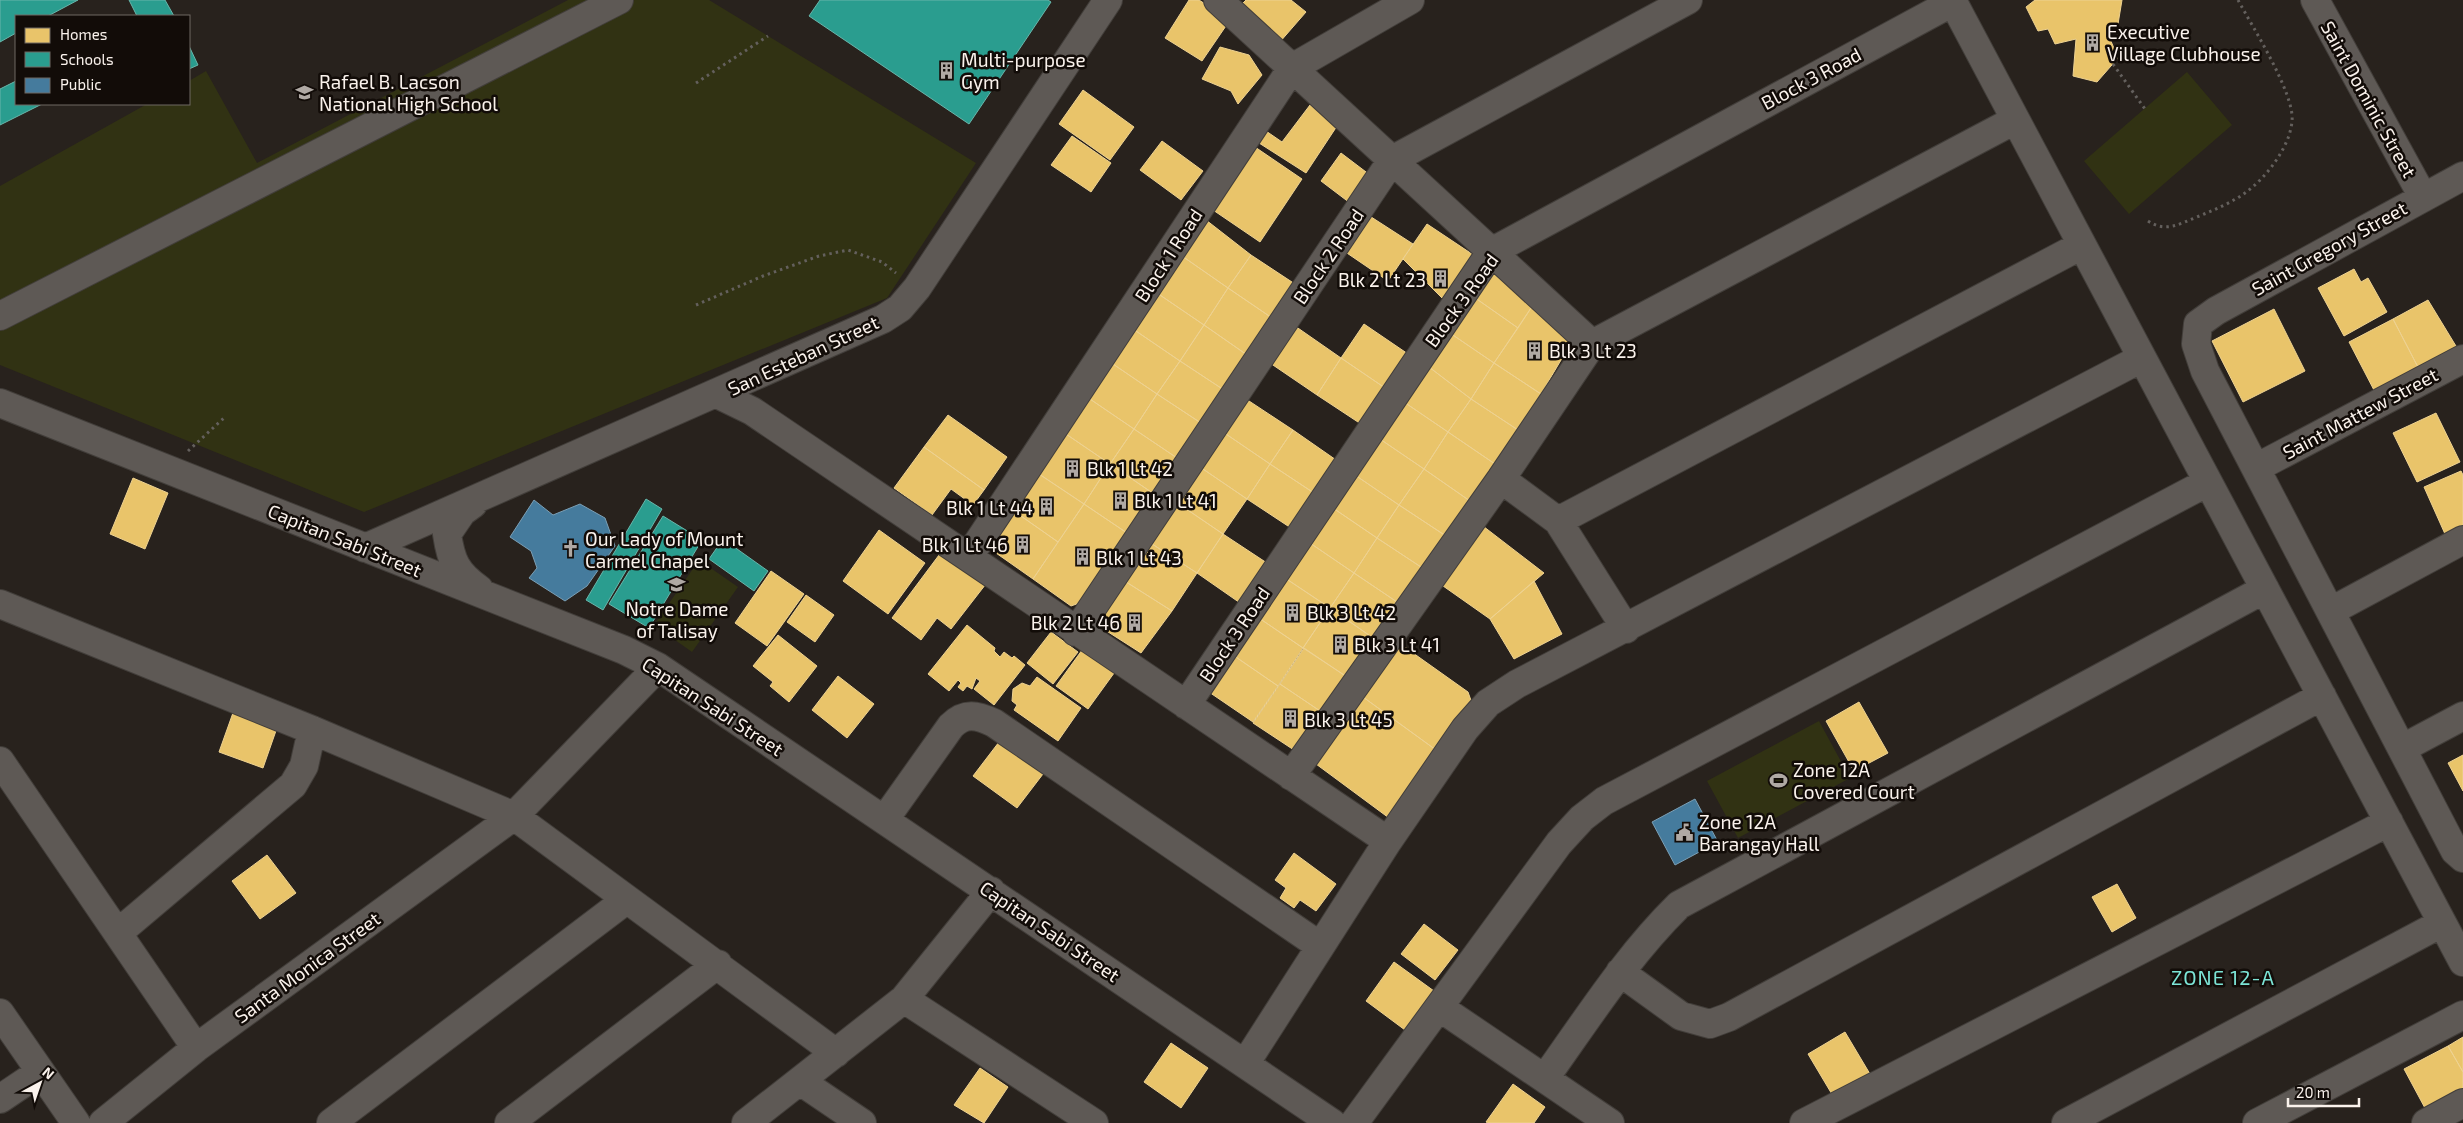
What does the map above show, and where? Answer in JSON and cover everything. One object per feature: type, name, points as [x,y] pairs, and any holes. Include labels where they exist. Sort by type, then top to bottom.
[{"type":"street","points":[[0,316],[619,0]]},
{"type":"street","name":"San Esteban Street","points":[[365,548],[717,394],[883,319],[900,308],[917,288],[1108,0]]},
{"type":"street","points":[[1218,0],[1592,344]]},
{"type":"street","name":"Block 1 Road","points":[[969,556],[1292,68],[1410,0]]},
{"type":"street","name":"Block 2 Road","points":[[1076,632],[1392,160],[1688,0]]},
{"type":"street","name":"Saint Dominic Street","points":[[2315,0],[2423,197]]},
{"type":"street","points":[[1952,1],[2463,962]]},
{"type":"street","name":"Block 3 Road","points":[[1186,705],[1491,252],[1952,1]]},
{"type":"street","points":[[1291,776],[1501,479],[1592,344],[2016,120]]},
{"type":"street","name":"Saint Gregory Street","points":[[2256,468],[2205,371],[2196,344],[2198,324],[2241,296],[2463,176]]},
{"type":"street","points":[[1558,521],[2082,246]]},
{"type":"street","points":[[1245,1064],[1388,841],[1465,729],[1488,703],[1517,684],[1626,629],[2142,358]]},
{"type":"street","name":"Saint Mattew Street","points":[[2256,468],[2463,359]]},
{"type":"street","points":[[717,394],[752,411],[969,556],[1076,632],[1388,841]]},
{"type":"street","name":"Capitan Sabi Street","points":[[0,403],[624,650],[658,667],[1332,1123]]},
{"type":"street","points":[[2256,468],[2455,851],[2463,858]]},
{"type":"street","points":[[1501,479],[1558,521],[1626,629]]},
{"type":"street","points":[[1354,1123],[1559,843],[1582,818],[1604,801],[2208,482]]},
{"type":"street","points":[[484,495],[462,512],[447,534],[450,558],[465,580],[490,597]]},
{"type":"street","points":[[2331,611],[2463,540]]},
{"type":"street","points":[[1545,1078],[1620,972],[1655,929],[1679,904],[2265,589]]},
{"type":"street","points":[[0,604],[312,730],[514,816],[626,900],[718,964],[836,1053]]},
{"type":"street","name":"Santa Monica Street","points":[[103,1123],[196,1048],[514,816],[658,667]]},
{"type":"street","points":[[1620,972],[1681,1016],[1710,1024],[1729,1017],[2322,696]]},
{"type":"street","points":[[884,819],[951,726],[958,719],[968,715],[982,717],[994,723],[1320,946]]},
{"type":"street","points":[[2403,748],[2463,716]]},
{"type":"street","points":[[119,932],[293,786],[304,766],[312,730]]},
{"type":"street","points":[[0,761],[119,932],[196,1048]]},
{"type":"street","points":[[1804,1123],[2389,822]]},
{"type":"street","points":[[746,1123],[904,999],[991,891]]},
{"type":"street","points":[[331,1123],[626,900]]},
{"type":"street","points":[[2066,1123],[2442,923]]},
{"type":"street","points":[[509,1123],[718,964]]},
{"type":"street","points":[[904,999],[1094,1123]]},
{"type":"street","points":[[1439,1007],[1610,1123]]},
{"type":"street","points":[[0,1013],[76,1123]]},
{"type":"street","points":[[2257,1123],[2463,1015]]},
{"type":"street","points":[[0,1099],[40,1072]]},
{"type":"street","points":[[800,1081],[862,1123]]},
{"type":"street","points":[[2426,1123],[2463,1103]]},
{"type":"path","points":[[2148,222],[2157,227],[2168,228],[2221,207],[2246,192],[2269,169],[2285,144],[2292,121],[2291,107],[2284,87],[2238,0]]},
{"type":"path","points":[[696,83],[768,36]]},
{"type":"path","points":[[2113,64],[2145,109]]},
{"type":"path","points":[[696,306],[763,276],[819,256],[848,250],[882,262],[917,288]]},
{"type":"path","points":[[168,469],[226,417]]},
{"type":"shaded area","points":[[568,0],[709,0],[976,163],[887,298],[364,512],[0,365],[0,186],[145,105],[190,105],[190,80],[206,71],[257,163]]},
{"type":"shaded area","points":[[2187,72],[2232,125],[2129,214],[2084,161]]},
{"type":"shaded area","points":[[699,560],[738,587],[692,652],[654,625]]},
{"type":"shaded area","name":"Zone 12A Covered Court","points":[[1819,721],[1850,778],[1738,838],[1707,781]]},
{"type":"building: Homes","points":[[1189,0],[1199,0],[1230,20],[1202,61],[1165,38]]},
{"type":"building: Homes","points":[[1246,0],[1291,0],[1306,12],[1279,43],[1239,7]]},
{"type":"building: Homes","name":"Executive Village Clubhouse","points":[[2035,0],[2122,0],[2117,30],[2108,34],[2118,58],[2097,82],[2073,76],[2076,39],[2055,44],[2048,29],[2038,31],[2026,7]]},
{"type":"building: Homes","points":[[1220,47],[1249,55],[1262,75],[1238,104],[1231,91],[1202,79]]},
{"type":"building: Homes","points":[[1083,90],[1134,127],[1110,160],[1059,124]]},
{"type":"building: Homes","points":[[1310,105],[1339,123],[1306,173],[1259,143],[1266,131],[1282,142]]},
{"type":"building: Homes","points":[[1072,136],[1111,163],[1091,192],[1051,165]]},
{"type":"building: Homes","points":[[1162,141],[1203,171],[1181,200],[1140,170]]},
{"type":"building: Homes","points":[[1255,147],[1302,179],[1260,242],[1213,210]]},
{"type":"building: Homes","points":[[1341,153],[1370,175],[1350,203],[1321,181]]},
{"type":"building: Homes","points":[[1365,213],[1413,244],[1388,281],[1341,249]]},
{"type":"building: Homes","points":[[1206,220],[1251,255],[1228,288],[1182,256]]},
{"type":"building: Homes","name":"Blk 2 Lt 23","points":[[1427,224],[1475,256],[1443,299],[1403,259]]},
{"type":"building: Homes","points":[[1251,255],[1298,286],[1275,320],[1228,288]]},
{"type":"building: Homes","points":[[1182,256],[1228,288],[1204,325],[1157,293]]},
{"type":"building: Homes","points":[[1494,263],[1535,302],[1518,328],[1471,295]]},
{"type":"building: Homes","points":[[2354,269],[2361,282],[2368,278],[2387,312],[2344,336],[2318,288]]},
{"type":"building: Homes","points":[[1228,288],[1275,320],[1250,357],[1204,325]]},
{"type":"building: Homes","points":[[1157,293],[1204,325],[1180,361],[1133,329]]},
{"type":"building: Homes","points":[[1471,295],[1518,328],[1494,363],[1447,331]]},
{"type":"building: Homes","points":[[2428,300],[2459,351],[2420,371],[2393,319]]},
{"type":"building: Homes","name":"Blk 3 Lt 23","points":[[1535,302],[1574,338],[1541,394],[1494,363]]},
{"type":"building: Homes","points":[[2274,309],[2305,371],[2243,402],[2212,341]]},
{"type":"building: Homes","points":[[2393,319],[2420,371],[2376,394],[2349,342]]},
{"type":"building: Homes","points":[[1364,324],[1411,356],[1388,390],[1341,358]]},
{"type":"building: Homes","points":[[1204,325],[1250,357],[1227,392],[1180,361]]},
{"type":"building: Homes","points":[[1295,326],[1341,358],[1317,395],[1270,363]]},
{"type":"building: Homes","points":[[1133,329],[1180,361],[1157,394],[1110,362]]},
{"type":"building: Homes","points":[[1447,331],[1494,363],[1471,399],[1425,364]]},
{"type":"building: Homes","points":[[1341,358],[1388,390],[1364,426],[1317,395]]},
{"type":"building: Homes","points":[[1180,361],[1227,392],[1204,425],[1157,394]]},
{"type":"building: Homes","points":[[1110,362],[1157,394],[1134,429],[1087,397]]},
{"type":"building: Homes","points":[[1494,363],[1541,394],[1518,430],[1471,399]]},
{"type":"building: Homes","points":[[1425,364],[1471,399],[1448,432],[1401,400]]},
{"type":"building: Homes","points":[[1157,394],[1204,425],[1180,460],[1134,429]]},
{"type":"building: Homes","points":[[1087,397],[1134,429],[1110,464],[1063,432]]},
{"type":"building: Homes","points":[[1246,399],[1293,430],[1270,464],[1223,432]]},
{"type":"building: Homes","points":[[1471,399],[1518,430],[1495,464],[1448,432]]},
{"type":"building: Homes","points":[[1401,400],[1448,432],[1424,469],[1377,437]]},
{"type":"building: Homes","points":[[2436,413],[2460,462],[2417,482],[2393,433]]},
{"type":"building: Homes","points":[[948,415],[1007,457],[984,490],[924,447]]},
{"type":"building: Homes","points":[[1134,429],[1180,460],[1157,496],[1110,464]]},
{"type":"building: Homes","points":[[1293,430],[1339,462],[1317,495],[1270,464]]},
{"type":"building: Homes","name":"Blk 1 Lt 42","points":[[1063,432],[1110,464],[1084,504],[1036,472]]},
{"type":"building: Homes","points":[[1223,432],[1270,464],[1247,499],[1200,467]]},
{"type":"building: Homes","points":[[1448,432],[1495,464],[1470,501],[1424,469]]},
{"type":"building: Homes","points":[[1377,437],[1424,469],[1399,505],[1352,473]]},
{"type":"building: Homes","points":[[924,447],[984,490],[973,505],[951,489],[932,515],[894,488]]},
{"type":"building: Homes","name":"Blk 1 Lt 41","points":[[1110,464],[1157,496],[1130,535],[1084,504]]},
{"type":"building: Homes","points":[[1270,464],[1317,495],[1294,530],[1247,499]]},
{"type":"building: Homes","points":[[1200,467],[1247,499],[1223,534],[1176,502]]},
{"type":"building: Homes","points":[[1424,469],[1470,501],[1446,536],[1399,505]]},
{"type":"building: Homes","points":[[2461,471],[2463,475],[2463,527],[2445,534],[2424,487]]},
{"type":"building: Homes","name":"Blk 1 Lt 44","points":[[1036,472],[1084,504],[1058,542],[1011,509]]},
{"type":"building: Homes","points":[[1352,473],[1399,505],[1377,538],[1330,506]]},
{"type":"building: Homes","points":[[133,478],[168,493],[145,549],[110,534]]},
{"type":"building: Homes","points":[[1176,502],[1223,534],[1197,573],[1149,542]]},
{"type":"building: Homes","name":"Blk 1 Lt 43","points":[[1084,504],[1130,535],[1085,601],[1071,606],[1033,579]]},
{"type":"building: Homes","points":[[1399,505],[1446,536],[1424,569],[1377,538]]},
{"type":"building: Homes","points":[[1330,506],[1377,538],[1354,573],[1307,541]]},
{"type":"building: Homes","name":"Blk 1 Lt 46","points":[[1011,509],[1058,542],[1033,579],[986,546]]},
{"type":"building: Homes","points":[[1479,523],[1544,573],[1490,619],[1436,581]]},
{"type":"building: Homes","points":[[879,530],[925,563],[888,614],[843,581]]},
{"type":"building: Homes","points":[[1223,534],[1270,565],[1243,605],[1197,573]]},
{"type":"building: Homes","points":[[1377,538],[1424,569],[1400,604],[1354,573]]},
{"type":"building: Homes","points":[[1307,541],[1354,573],[1330,608],[1282,576]]},
{"type":"building: Homes","points":[[1149,542],[1197,573],[1172,611],[1123,580]]},
{"type":"building: Homes","points":[[945,547],[989,580],[951,629],[937,618],[921,640],[892,618]]},
{"type":"building: Homes","points":[[771,571],[804,594],[767,646],[735,623]]},
{"type":"building: Homes","points":[[1354,573],[1400,604],[1376,640],[1330,608]]},
{"type":"building: Homes","name":"Blk 3 Lt 42","points":[[1282,576],[1330,608],[1303,648],[1256,616]]},
{"type":"building: Homes","name":"Blk 2 Lt 46","points":[[1123,580],[1172,611],[1141,653],[1105,630],[1102,613]]},
{"type":"building: Homes","points":[[1534,581],[1562,634],[1514,659],[1490,619]]},
{"type":"building: Homes","points":[[806,595],[834,615],[815,642],[787,622]]},
{"type":"building: Homes","name":"Blk 3 Lt 41","points":[[1330,608],[1376,640],[1350,679],[1303,648]]},
{"type":"building: Homes","points":[[1256,616],[1303,648],[1278,686],[1230,653]]},
{"type":"building: Homes","points":[[967,625],[995,648],[994,651],[1000,657],[1004,652],[1012,658],[1014,656],[1025,665],[994,705],[974,689],[980,681],[976,678],[972,689],[967,686],[963,691],[958,687],[961,683],[958,680],[949,691],[928,674]]},
{"type":"building: Homes","points":[[1051,632],[1078,652],[1053,684],[1027,663]]},
{"type":"building: Homes","points":[[778,635],[817,666],[789,702],[770,686],[773,682],[753,666]]},
{"type":"building: Homes","points":[[1399,643],[1468,692],[1473,706],[1436,750],[1363,697]]},
{"type":"building: Homes","points":[[1085,646],[1117,669],[1088,709],[1056,686]]},
{"type":"building: Homes","points":[[1304,648],[1350,679],[1326,715],[1280,684]]},
{"type":"building: Homes","points":[[1230,653],[1278,686],[1253,722],[1206,690]]},
{"type":"building: Homes","points":[[838,676],[874,704],[847,738],[812,710]]},
{"type":"building: Homes","points":[[1037,677],[1081,708],[1058,741],[1014,710],[1017,705],[1012,701],[1013,689],[1022,683],[1030,686]]},
{"type":"building: Homes","name":"Blk 3 Lt 45","points":[[1280,684],[1326,715],[1300,754],[1253,723]]},
{"type":"building: Homes","points":[[1363,697],[1436,750],[1389,818],[1316,764]]},
{"type":"building: Homes","points":[[1859,702],[1888,753],[1854,771],[1826,721]]},
{"type":"building: Homes","points":[[234,710],[278,725],[263,768],[219,752]]},
{"type":"building: Homes","points":[[999,742],[1043,774],[1017,808],[973,776]]},
{"type":"building: Homes","points":[[2463,755],[2463,791],[2448,763]]},
{"type":"building: Homes","points":[[1294,853],[1336,884],[1316,911],[1300,900],[1294,908],[1280,898],[1286,888],[1275,880]]},
{"type":"building: Homes","points":[[267,855],[296,893],[260,919],[232,881]]},
{"type":"building: Homes","points":[[2117,884],[2136,918],[2112,932],[2092,897]]},
{"type":"building: Homes","points":[[1424,924],[1458,950],[1435,980],[1401,954]]},
{"type":"building: Homes","points":[[1394,962],[1434,991],[1405,1030],[1366,1001]]},
{"type":"building: Homes","points":[[1845,1032],[1870,1074],[1833,1096],[1808,1054]]},
{"type":"building: Homes","points":[[2463,1037],[2463,1072],[2448,1046]]},
{"type":"building: Homes","points":[[1171,1043],[1208,1068],[1181,1108],[1144,1082]]},
{"type":"building: Homes","points":[[2448,1046],[2463,1072],[2463,1091],[2426,1110],[2404,1069]]},
{"type":"building: Homes","points":[[980,1068],[1008,1087],[984,1123],[954,1105]]},
{"type":"building: Homes","points":[[1513,1084],[1545,1107],[1534,1123],[1486,1122]]},
{"type":"building: Schools","points":[[0,0],[78,0],[50,15],[15,15],[15,34],[0,42]]},
{"type":"building: Schools","points":[[129,0],[165,0],[173,15],[136,15]]},
{"type":"building: Schools","name":"Multi-purpose Gym","points":[[820,0],[1048,0],[1051,2],[969,124],[809,16]]},
{"type":"building: Schools","points":[[190,48],[198,65],[190,69]]},
{"type":"building: Schools","points":[[15,82],[15,105],[40,105],[0,125],[0,89]]},
{"type":"building: Schools","points":[[646,499],[662,509],[603,610],[586,600]]},
{"type":"building: Schools","points":[[663,516],[702,540],[649,628],[609,604]]},
{"type":"building: Schools","points":[[723,539],[768,571],[754,591],[709,559]]},
{"type":"building: Public","name":"Our Lady of Mount Carmel Chapel","points":[[534,500],[553,515],[580,504],[605,518],[615,546],[587,586],[565,601],[529,578],[537,568],[531,551],[510,537]]},
{"type":"building: Public","name":"Zone 12A Barangay Hall","points":[[1695,799],[1718,842],[1675,865],[1652,822]]},
{"type":"place","name":"Executive Village Clubhouse","points":[[2093,42]]},
{"type":"place","name":"Multi-purpose Gym","points":[[947,70]]},
{"type":"place","name":"Rafael B. Lacson National High School","points":[[305,92]]},
{"type":"place","name":"Blk 2 Lt 23","points":[[1440,279]]},
{"type":"place","name":"Blk 3 Lt 23","points":[[1535,350]]},
{"type":"place","name":"Blk 1 Lt 42","points":[[1073,468]]},
{"type":"place","name":"Blk 1 Lt 41","points":[[1120,500]]},
{"type":"place","name":"Blk 1 Lt 44","points":[[1047,507]]},
{"type":"place","name":"Blk 1 Lt 46","points":[[1022,544]]},
{"type":"place","name":"Our Lady of Mount Carmel Chapel","points":[[571,549]]},
{"type":"place","name":"Blk 1 Lt 43","points":[[1082,557]]},
{"type":"place","name":"Notre Dame of Talisay","points":[[677,585]]},
{"type":"place","name":"Blk 3 Lt 42","points":[[1293,612]]},
{"type":"place","name":"Blk 2 Lt 46","points":[[1134,622]]},
{"type":"place","name":"Blk 3 Lt 41","points":[[1340,644]]},
{"type":"place","name":"Blk 3 Lt 45","points":[[1290,719]]},
{"type":"place","name":"Zone 12A Covered Court","points":[[1779,780]]},
{"type":"place","name":"Zone 12A Barangay Hall","points":[[1685,832]]},
{"type":"district","name":"ZONE 12-A","points":[[2223,977]]}]
